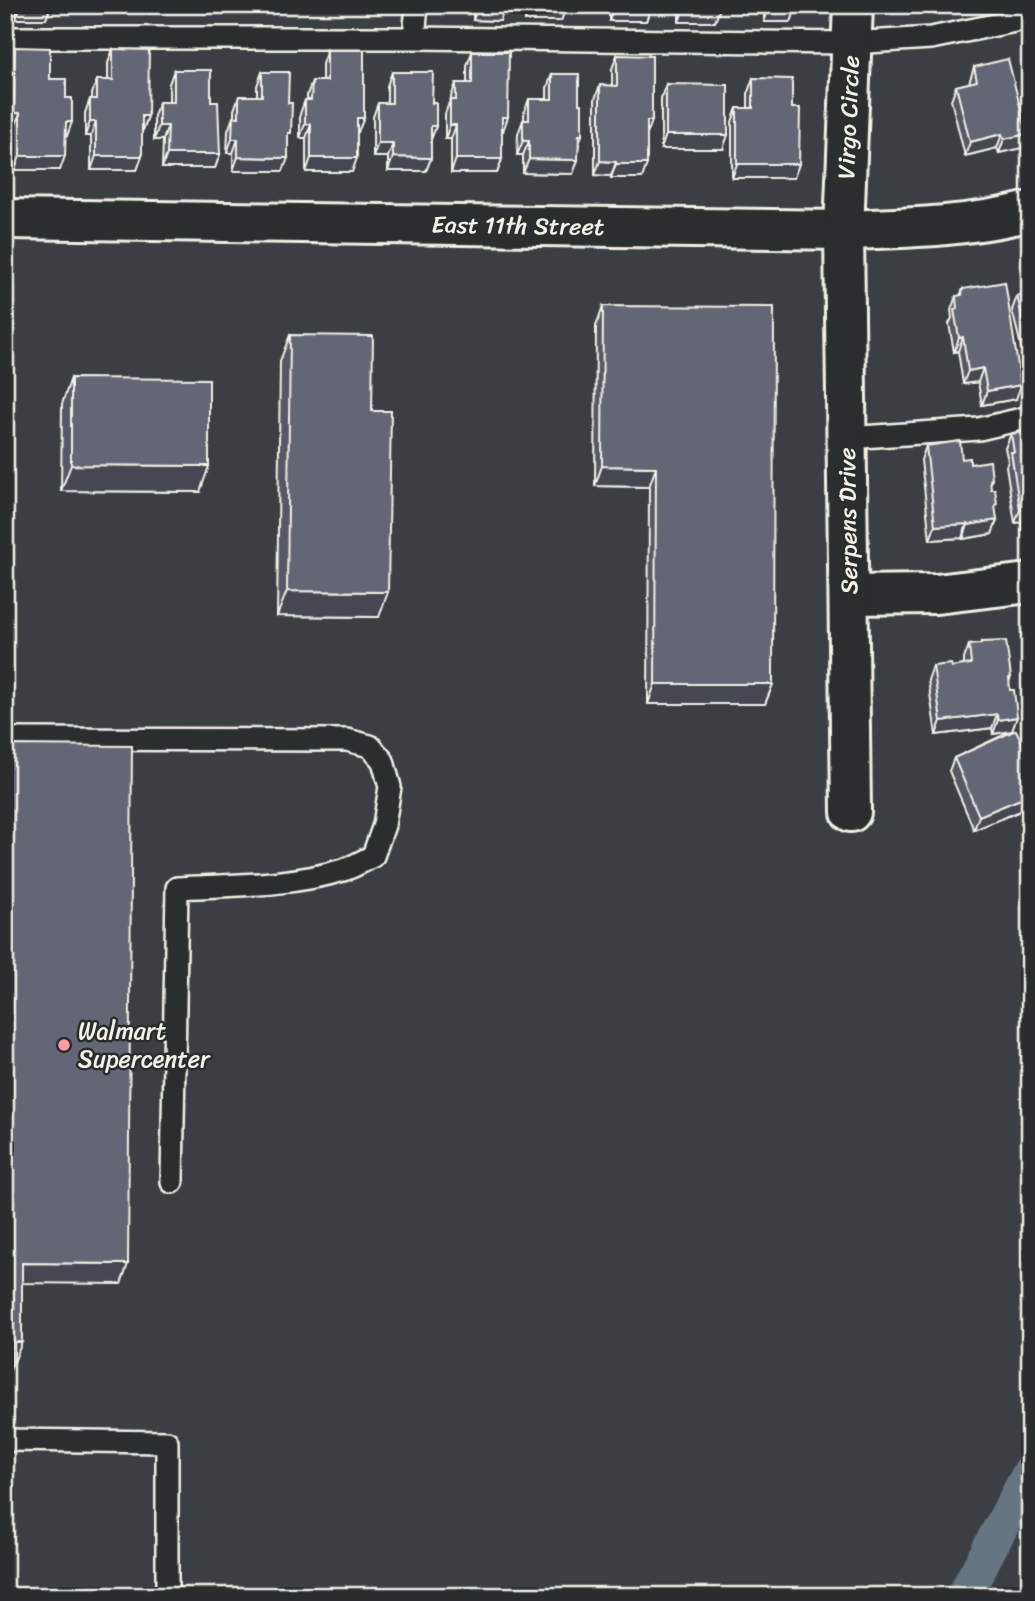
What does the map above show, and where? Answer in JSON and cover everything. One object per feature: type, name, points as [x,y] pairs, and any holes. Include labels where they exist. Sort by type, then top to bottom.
[{"type":"street","name":"Virgo Circle","points":[[844,230],[853,5]]},
{"type":"street","name":"East 11th Street","points":[[5,219],[844,230],[920,228],[1000,219],[1030,211]]},
{"type":"street","name":"Serpens Drive","points":[[844,230],[851,812]]},
{"type":"street","points":[[849,595],[936,594],[1030,583]]},
{"type":"lane","points":[[414,38],[416,5]]},
{"type":"lane","points":[[5,38],[414,38],[851,43],[931,38],[1030,16]]},
{"type":"lane","points":[[847,438],[979,429],[1030,417]]},
{"type":"lane","points":[[5,739],[347,740],[370,746],[383,761],[390,787],[384,825],[373,856],[345,869],[310,878],[177,888],[172,1182]]},
{"type":"lane","points":[[5,1440],[167,1442],[167,1596]]},
{"type":"building","points":[[505,5],[505,7],[478,6]]},
{"type":"building","points":[[566,5],[566,7],[530,7]]},
{"type":"building","points":[[651,5],[651,7],[614,7]]},
{"type":"building","points":[[684,5],[720,5],[720,8],[684,8]]},
{"type":"building","points":[[769,5],[796,5],[796,8],[769,8]]},
{"type":"building","points":[[15,47],[50,48],[50,79],[66,79],[66,98],[72,98],[72,122],[66,122],[65,156],[20,156],[20,113],[14,113]]},
{"type":"building","points":[[113,49],[149,50],[148,116],[142,116],[142,156],[96,156],[96,122],[90,122],[90,99],[97,99],[97,80],[113,80]]},
{"type":"building","points":[[327,50],[364,50],[364,118],[357,118],[357,158],[311,158],[311,124],[305,124],[305,100],[311,100],[312,81],[327,81]]},
{"type":"building","points":[[472,52],[509,52],[508,117],[502,117],[502,159],[456,159],[456,125],[450,125],[450,100],[456,100],[456,83],[472,83]]},
{"type":"building","points":[[617,55],[652,56],[652,121],[647,121],[647,164],[600,161],[600,85],[617,86]]},
{"type":"building","points":[[1008,59],[1027,134],[1004,139],[1002,134],[970,142],[956,86],[977,81],[974,67]]},
{"type":"building","points":[[174,70],[211,70],[211,102],[218,102],[220,154],[167,154],[168,126],[159,126],[159,102],[174,102]]},
{"type":"building","points":[[262,72],[289,72],[288,103],[292,103],[288,158],[238,157],[238,139],[232,139],[233,117],[239,117],[239,96],[262,96]]},
{"type":"building","points":[[392,72],[433,72],[432,103],[436,103],[436,126],[431,126],[431,158],[393,157],[393,143],[378,143],[378,103],[392,103]]},
{"type":"building","points":[[552,74],[579,74],[582,135],[579,135],[578,160],[529,159],[529,141],[523,141],[523,120],[529,120],[529,99],[552,99]]},
{"type":"building","points":[[753,78],[792,79],[792,108],[800,108],[799,164],[737,164],[737,108],[753,108]]},
{"type":"building","points":[[666,84],[728,85],[728,135],[666,135]]},
{"type":"building","points":[[1005,282],[1021,385],[987,391],[983,368],[968,371],[963,337],[959,338],[954,310],[957,309],[956,296],[962,295],[963,289]]},
{"type":"building","points":[[1030,293],[1030,344],[1029,345],[1017,296]]},
{"type":"building","points":[[603,306],[774,307],[773,684],[655,684],[656,467],[602,466]]},
{"type":"building","points":[[290,335],[373,336],[372,411],[391,411],[388,592],[287,591]]},
{"type":"building","points":[[71,378],[209,379],[209,466],[71,465]]},
{"type":"building","points":[[1030,431],[1030,516],[1027,516],[1026,508],[1020,510],[1011,452],[1014,452],[1011,434]]},
{"type":"building","points":[[960,441],[962,459],[970,458],[970,464],[990,461],[991,489],[995,489],[997,520],[968,525],[935,526],[926,446]]},
{"type":"building","points":[[1006,641],[1010,690],[1014,690],[1017,717],[998,720],[997,714],[941,721],[933,666],[971,664],[969,645]]},
{"type":"building","points":[[1016,730],[1030,759],[1030,795],[979,816],[954,758]]},
{"type":"building","name":"Walmart Supercenter","points":[[5,745],[132,746],[128,1264],[22,1263],[22,1342],[12,1342],[12,1365],[5,1365]]},
{"type":"waterway","points":[[964,1596],[1030,1472]]},
{"type":"place","name":"Walmart Supercenter","points":[[64,1045]]}]
